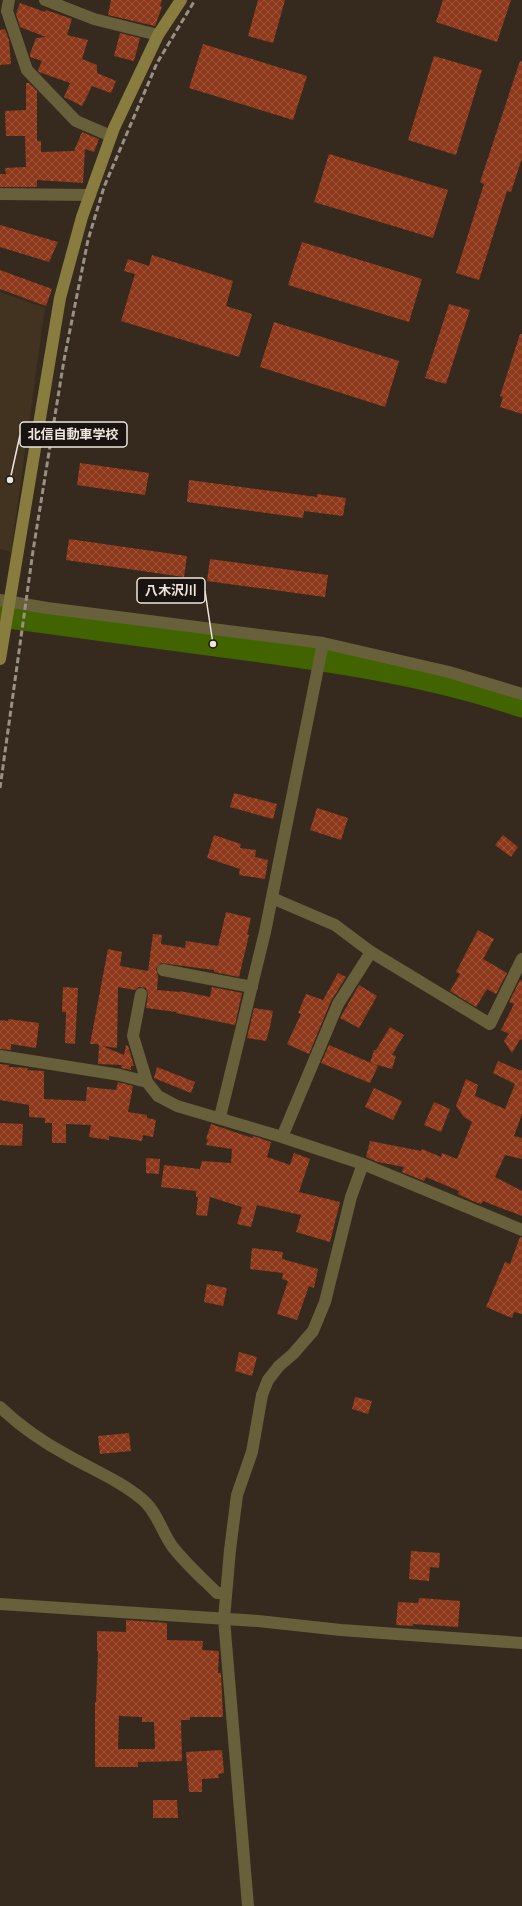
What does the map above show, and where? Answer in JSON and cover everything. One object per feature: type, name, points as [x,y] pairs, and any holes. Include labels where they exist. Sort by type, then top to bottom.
[{"type":"street","points":[[8,0],[7,11],[27,70],[76,121],[111,136]]},
{"type":"street","points":[[45,0],[94,19],[158,35]]},
{"type":"street","points":[[0,659],[4,601],[13,588],[60,298],[82,217],[111,136],[158,35],[181,0]]},
{"type":"street","points":[[0,194],[90,195]]},
{"type":"street","points":[[4,601],[323,646],[449,672],[522,694]]},
{"type":"street","points":[[220,1117],[272,898],[323,646]]},
{"type":"street","points":[[272,898],[335,925],[371,952],[490,1024],[522,959]]},
{"type":"street","points":[[282,1136],[338,1004],[371,952]]},
{"type":"street","points":[[163,970],[252,987]]},
{"type":"street","points":[[141,994],[133,1036],[147,1082],[158,1096],[177,1106],[220,1117],[282,1136],[362,1164],[522,1230]]},
{"type":"street","points":[[0,1056],[120,1075],[147,1082]]},
{"type":"street","points":[[248,1906],[224,1619],[237,1495],[252,1452],[262,1395],[268,1380],[279,1366],[293,1354],[313,1331],[325,1302],[351,1197],[362,1164]]},
{"type":"street","points":[[0,1407],[15,1421],[54,1448],[103,1473],[145,1501],[154,1513],[165,1537],[174,1549],[217,1593],[226,1593]]},
{"type":"street","points":[[0,1604],[224,1619],[341,1630],[522,1643]]},
{"type":"shaded area","points":[[0,292],[45,308],[11,552],[0,549]]},
{"type":"building","points":[[111,0],[162,0],[160,6],[162,7],[155,26],[108,15]]},
{"type":"building","points":[[258,0],[285,0],[273,43],[248,36]]},
{"type":"building","points":[[443,0],[511,0],[497,42],[436,22]]},
{"type":"building","points":[[20,3],[45,12],[46,10],[72,19],[67,35],[88,40],[82,59],[97,65],[97,73],[116,81],[111,93],[92,86],[82,106],[64,97],[70,83],[39,72],[38,70],[42,61],[30,57],[36,38],[46,37],[20,27],[16,14]]},
{"type":"building","points":[[5,29],[9,40],[11,64],[0,65],[0,30]]},
{"type":"building","points":[[120,33],[140,38],[134,61],[114,56]]},
{"type":"building","points":[[203,44],[307,76],[293,120],[189,88]]},
{"type":"building","points":[[434,56],[482,70],[456,155],[408,140]]},
{"type":"building","points":[[520,61],[522,61],[522,158],[511,192],[507,191],[479,280],[456,273],[484,184],[480,182]]},
{"type":"building","points":[[26,83],[29,83],[37,91],[37,141],[41,141],[41,152],[74,151],[82,132],[99,139],[94,152],[85,149],[83,183],[37,180],[37,187],[0,187],[0,174],[6,174],[5,168],[26,167],[25,136],[6,136],[5,111],[26,110]]},
{"type":"building","points":[[329,154],[448,190],[433,238],[314,202]]},
{"type":"building","points":[[0,225],[58,242],[49,262],[0,247]]},
{"type":"building","points":[[302,242],[422,279],[409,322],[288,285]]},
{"type":"building","points":[[152,255],[233,281],[226,306],[252,314],[239,357],[121,321],[135,274],[124,271],[128,259],[149,266]]},
{"type":"building","points":[[0,270],[52,289],[46,306],[0,289]]},
{"type":"building","points":[[449,304],[470,310],[446,384],[425,378]]},
{"type":"building","points":[[274,322],[399,361],[385,407],[260,367]]},
{"type":"building","points":[[520,334],[522,334],[522,414],[500,407],[503,397],[500,396]]},
{"type":"building","points":[[80,463],[149,473],[145,495],[77,485]]},
{"type":"building","points":[[189,480],[317,497],[317,494],[346,498],[343,516],[304,511],[303,518],[187,502]]},
{"type":"building","points":[[69,539],[187,556],[184,577],[66,560]]},
{"type":"building","points":[[210,559],[328,575],[325,597],[207,581]]},
{"type":"building","points":[[234,793],[277,804],[273,819],[230,807]]},
{"type":"building","points":[[317,808],[348,818],[341,840],[310,830]]},
{"type":"building","points":[[214,835],[241,844],[240,848],[256,850],[255,857],[268,860],[265,879],[239,875],[240,869],[207,858]]},
{"type":"building","points":[[503,835],[518,847],[511,857],[495,845]]},
{"type":"building","points":[[226,912],[251,918],[247,935],[249,935],[239,977],[214,972],[214,970],[161,963],[156,969],[158,976],[157,990],[180,991],[210,997],[212,987],[242,993],[235,1025],[176,1012],[146,1008],[148,995],[146,988],[139,987],[135,990],[118,987],[117,1048],[102,1046],[124,1055],[126,1045],[128,1046],[134,1066],[131,1066],[131,1070],[121,1068],[122,1065],[98,1064],[99,1046],[98,1044],[90,1044],[108,949],[122,952],[120,966],[148,971],[153,934],[162,935],[161,944],[185,948],[186,941],[218,946]]},
{"type":"building","points":[[478,930],[494,939],[483,959],[507,973],[496,994],[487,989],[476,1007],[450,991],[460,974],[456,972]]},
{"type":"building","points":[[338,973],[346,977],[331,1001],[309,1054],[287,1044],[301,1014],[298,1013],[306,994],[323,1000]]},
{"type":"building","points":[[520,980],[522,981],[522,1040],[520,1039],[512,1053],[504,1041],[509,1034],[501,1030],[514,1004],[509,1002]]},
{"type":"building","points":[[359,985],[377,996],[359,1028],[340,1018]]},
{"type":"building","points":[[63,987],[78,988],[75,1044],[65,1043],[66,1012],[62,1012]]},
{"type":"building","points":[[254,1008],[273,1011],[266,1041],[247,1038]]},
{"type":"building","points":[[8,1019],[39,1023],[36,1048],[11,1044],[11,1050],[0,1049],[0,1020],[8,1021]]},
{"type":"building","points":[[390,1027],[404,1035],[392,1055],[396,1056],[392,1069],[370,1063],[374,1050],[376,1050]]},
{"type":"building","points":[[329,1045],[378,1066],[370,1083],[321,1063]]},
{"type":"building","points":[[498,1061],[521,1071],[522,1068],[522,1114],[514,1136],[522,1138],[522,1159],[505,1155],[495,1177],[522,1191],[522,1216],[483,1201],[481,1204],[475,1202],[458,1194],[459,1191],[426,1177],[424,1181],[402,1172],[404,1167],[378,1162],[366,1157],[370,1141],[421,1151],[422,1149],[441,1157],[442,1153],[457,1159],[472,1122],[464,1117],[456,1106],[466,1079],[478,1085],[475,1096],[505,1109],[515,1084],[493,1073]]},
{"type":"building","points":[[0,1064],[9,1065],[9,1067],[28,1068],[27,1070],[44,1071],[44,1099],[86,1101],[87,1087],[116,1090],[118,1082],[133,1086],[128,1112],[147,1115],[147,1118],[156,1120],[153,1137],[143,1135],[142,1141],[109,1136],[109,1140],[89,1137],[91,1125],[66,1124],[66,1143],[52,1143],[52,1123],[45,1123],[45,1118],[29,1117],[29,1105],[0,1100]]},
{"type":"building","points":[[157,1067],[195,1082],[191,1093],[154,1078]]},
{"type":"building","points":[[374,1088],[402,1101],[393,1120],[365,1107]]},
{"type":"building","points":[[434,1102],[450,1109],[441,1132],[424,1125]]},
{"type":"building","points":[[0,1123],[23,1124],[22,1146],[0,1145]]},
{"type":"building","points":[[211,1124],[252,1138],[253,1136],[271,1142],[267,1157],[290,1165],[294,1153],[310,1159],[299,1192],[340,1202],[330,1242],[296,1232],[301,1215],[257,1205],[251,1227],[237,1224],[242,1207],[210,1197],[207,1216],[196,1215],[198,1197],[196,1197],[196,1191],[161,1187],[164,1165],[200,1169],[202,1161],[231,1163],[232,1149],[206,1145],[208,1140],[206,1139]]},
{"type":"building","points":[[146,1158],[160,1159],[159,1174],[146,1173]]},
{"type":"building","points":[[520,1237],[522,1237],[522,1314],[514,1312],[512,1318],[486,1307],[505,1262],[510,1264]]},
{"type":"building","points":[[252,1248],[283,1252],[282,1259],[318,1269],[314,1288],[309,1286],[297,1320],[277,1314],[288,1281],[282,1279],[283,1273],[250,1269]]},
{"type":"building","points":[[207,1284],[227,1288],[223,1306],[204,1302]]},
{"type":"building","points":[[239,1352],[257,1357],[252,1376],[235,1371]]},
{"type":"building","points":[[355,1397],[372,1401],[368,1414],[352,1409]]},
{"type":"building","points":[[129,1433],[131,1451],[100,1454],[98,1436]]},
{"type":"building","points":[[411,1551],[440,1553],[439,1568],[430,1567],[429,1581],[409,1579]]},
{"type":"building","points":[[419,1598],[460,1601],[458,1627],[413,1624],[413,1626],[396,1625],[398,1602],[418,1603]]},
{"type":"building","points":[[126,1620],[167,1623],[167,1640],[203,1641],[202,1650],[219,1651],[218,1673],[221,1673],[223,1717],[190,1717],[190,1720],[181,1720],[182,1761],[138,1762],[138,1767],[95,1767],[95,1702],[98,1652],[97,1631],[126,1632]],"holes":[[[119,1716],[142,1717],[142,1722],[154,1722],[155,1749],[118,1749]]]},
{"type":"building","points":[[222,1750],[224,1773],[218,1774],[219,1778],[202,1779],[202,1792],[189,1792],[186,1752]]},
{"type":"building","points":[[153,1800],[177,1800],[178,1818],[153,1818]]},
{"type":"waterway","points":[[0,615],[268,651],[378,668],[451,684],[522,705]]},
{"type":"railway","points":[[0,788],[33,551],[64,360],[88,240],[104,187],[157,63],[195,0]]},
{"type":"place","name":"北信自動車学校","points":[[10,480]]},
{"type":"place","name":"八木沢川","points":[[213,644]]}]
